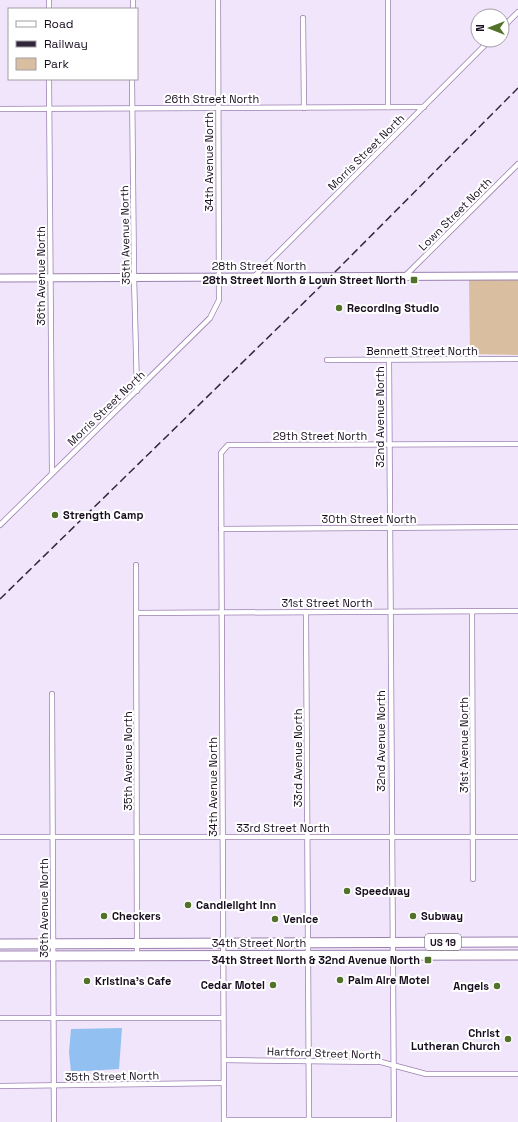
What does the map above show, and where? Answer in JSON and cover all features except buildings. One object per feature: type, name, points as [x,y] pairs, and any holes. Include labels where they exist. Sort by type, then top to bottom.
[{"type":"highway","name":"34th Street North","points":[[1,944],[518,942]]},
{"type":"highway","name":"34th Street North","points":[[0,956],[518,955]]},
{"type":"street","name":"34th Avenue North","points":[[218,0],[219,300]]},
{"type":"street","points":[[388,0],[388,107]]},
{"type":"street","points":[[510,20],[518,12]]},
{"type":"street","points":[[303,18],[304,108]]},
{"type":"street","name":"Morris Street North","points":[[254,277],[482,48]]},
{"type":"street","name":"36th Avenue North","points":[[49,80],[52,473]]},
{"type":"street","name":"35th Avenue North","points":[[132,80],[137,391]]},
{"type":"street","name":"26th Street North","points":[[0,108],[424,107]]},
{"type":"street","name":"Lown Street North","points":[[405,276],[518,164]]},
{"type":"street","name":"28th Street North","points":[[0,278],[518,276]]},
{"type":"street","name":"Morris Street North","points":[[0,525],[210,318],[219,300]]},
{"type":"street","name":"Bennett Street North","points":[[327,360],[518,359]]},
{"type":"street","name":"32nd Avenue North","points":[[389,360],[394,1121]]},
{"type":"street","name":"29th Street North","points":[[221,453],[228,445],[518,444]]},
{"type":"street","name":"34th Avenue North","points":[[221,453],[224,1121]]},
{"type":"street","name":"30th Street North","points":[[221,529],[518,527]]},
{"type":"street","name":"35th Avenue North","points":[[136,565],[137,956]]},
{"type":"street","name":"31st Street North","points":[[136,613],[518,611]]},
{"type":"street","name":"33rd Avenue North","points":[[306,612],[309,1119]]},
{"type":"street","name":"31st Avenue North","points":[[472,612],[473,879]]},
{"type":"street","name":"36th Avenue North","points":[[52,694],[54,1122]]},
{"type":"street","name":"33rd Street North","points":[[0,837],[518,837]]},
{"type":"street","points":[[474,942],[474,955]]},
{"type":"street","points":[[0,1018],[223,1018]]},
{"type":"street","name":"Hartford Street North","points":[[224,1060],[381,1062],[426,1074],[518,1074]]},
{"type":"street","name":"35th Street North","points":[[0,1086],[224,1083]]},
{"type":"street","points":[[224,1121],[309,1119],[394,1121]]},
{"type":"green space","points":[[469,278],[518,279],[518,355],[470,354]]},
{"type":"water","points":[[122,1028],[119,1069],[71,1072],[69,1052],[71,1029]]},
{"type":"railway","points":[[0,599],[330,277],[518,88]]},
{"type":"place","name":"28th Street North & Lown Street North","points":[[414,280]]},
{"type":"place","name":"Recording Studio","points":[[339,308]]},
{"type":"place","name":"Strength Camp","points":[[55,515]]},
{"type":"place","name":"Speedway","points":[[347,891]]},
{"type":"place","name":"Candlelight Inn","points":[[188,905]]},
{"type":"place","name":"Checkers","points":[[104,916]]},
{"type":"place","name":"Subway","points":[[413,916]]},
{"type":"place","name":"Venice","points":[[275,919]]},
{"type":"place","name":"34th Street North & 32nd Avenue North","points":[[428,960]]},
{"type":"place","name":"Palm Aire Motel","points":[[340,980]]},
{"type":"place","name":"Kristina's Cafe","points":[[87,981]]},
{"type":"place","name":"Cedar Motel","points":[[273,985]]},
{"type":"place","name":"Angels","points":[[497,986]]},
{"type":"place","name":"Christ Lutheran Church","points":[[508,1039]]}]
